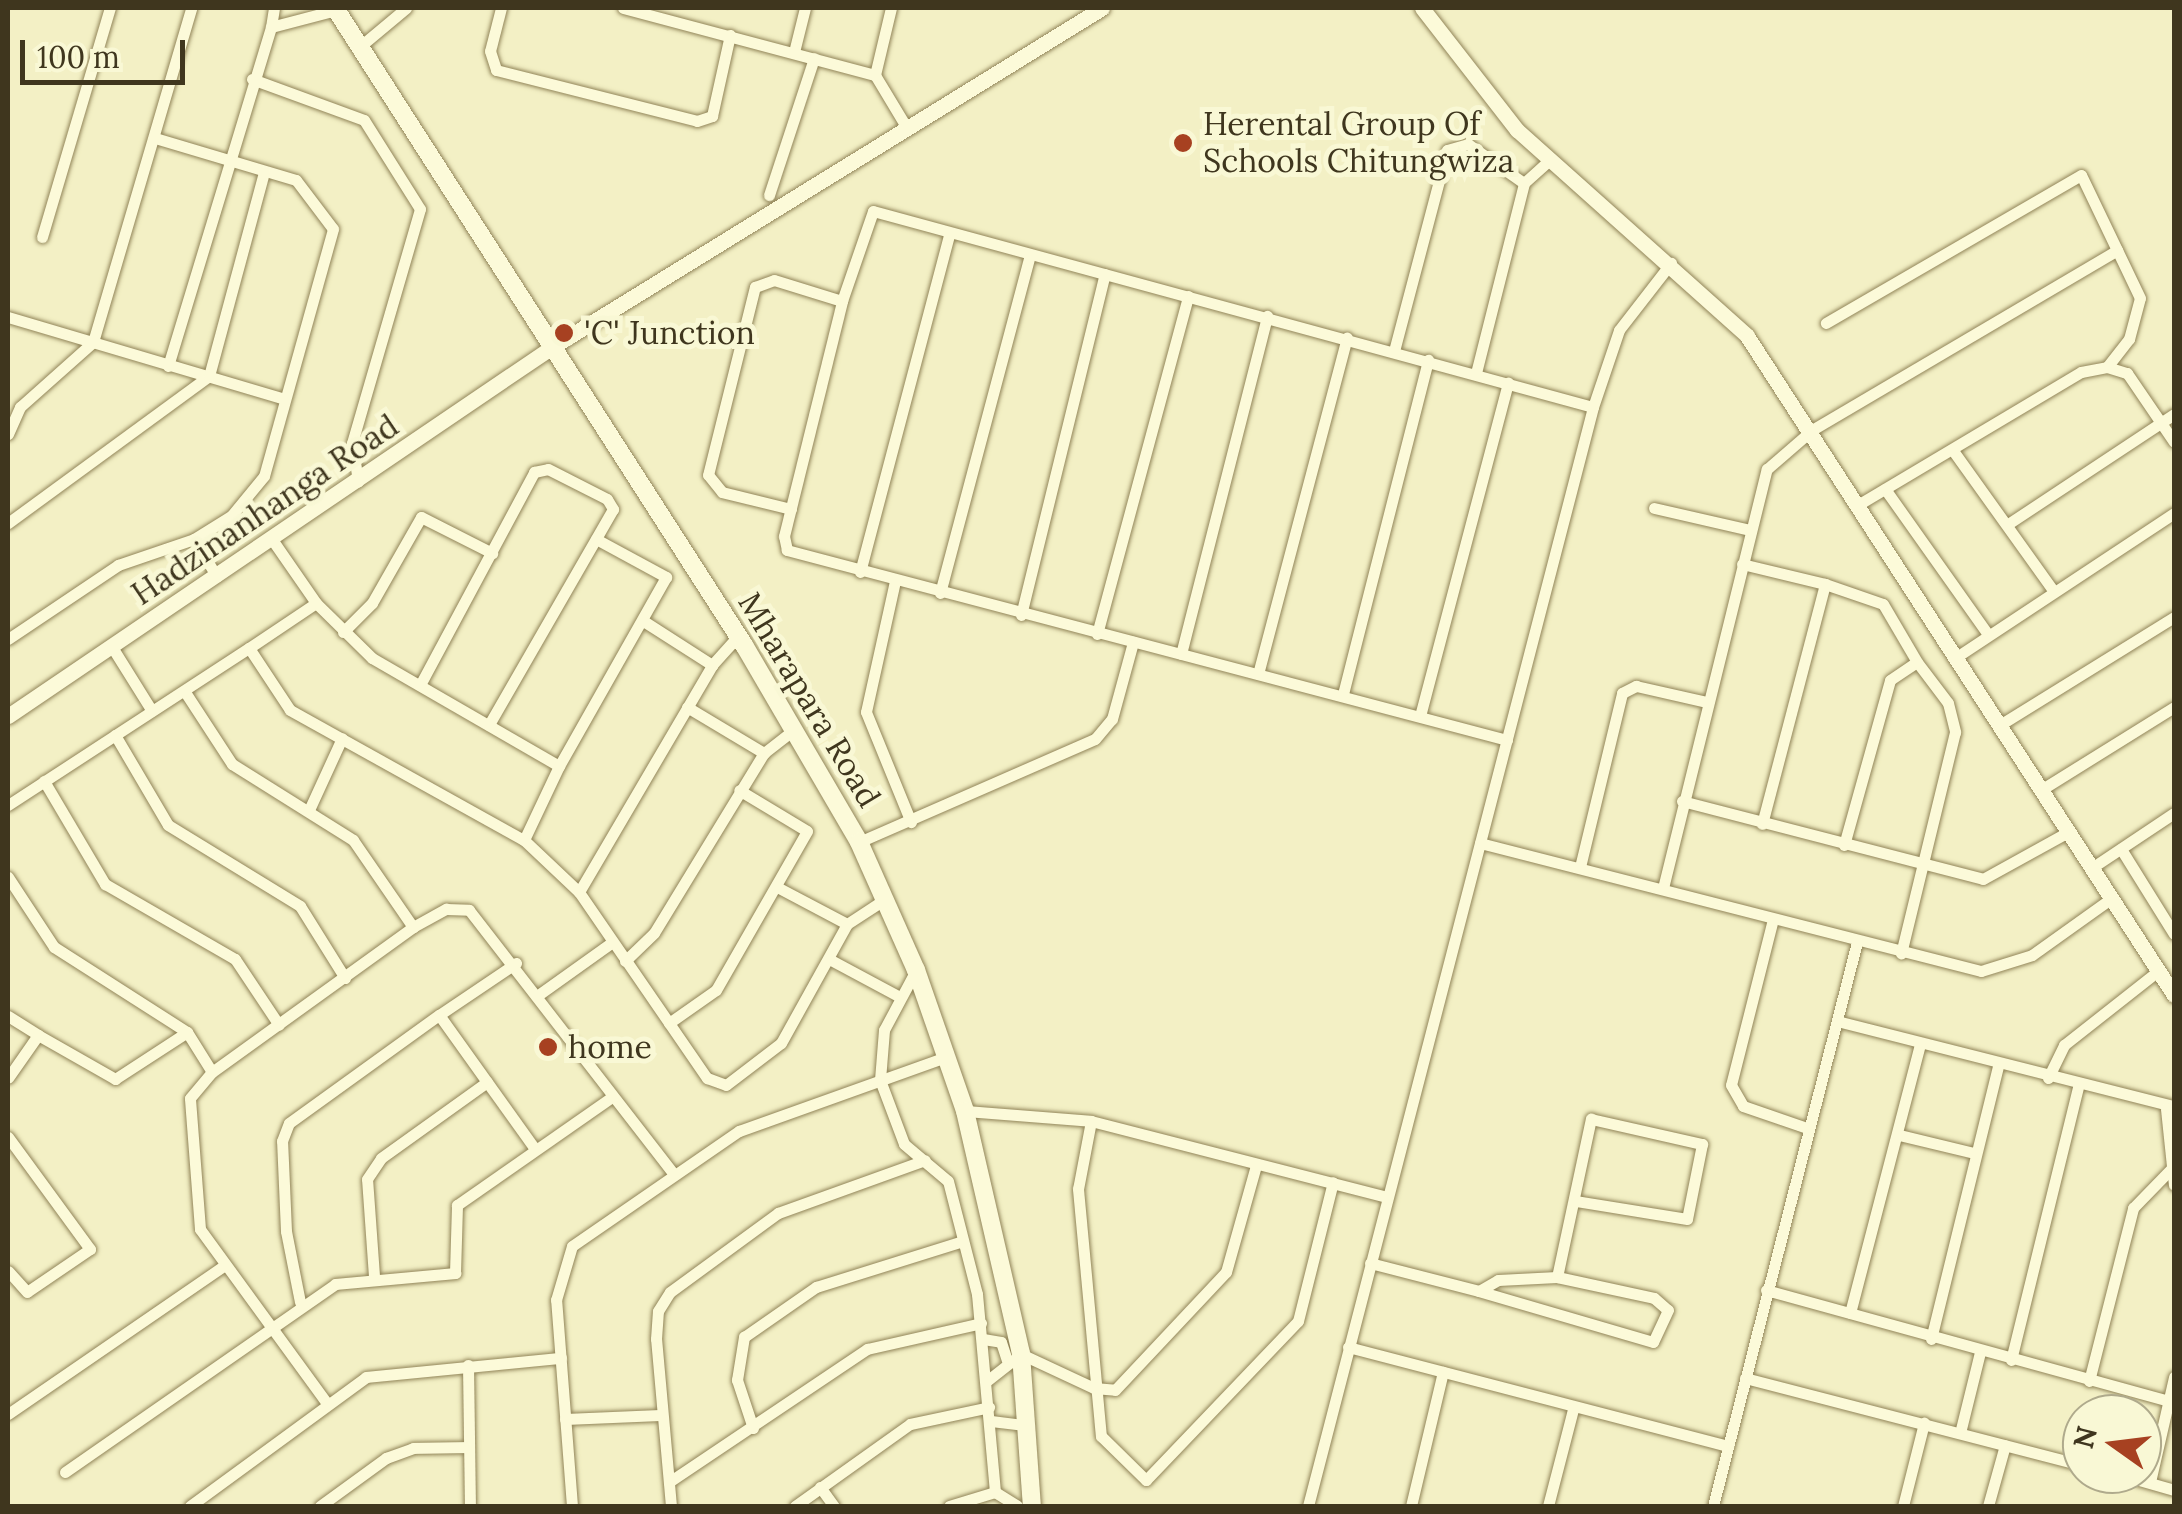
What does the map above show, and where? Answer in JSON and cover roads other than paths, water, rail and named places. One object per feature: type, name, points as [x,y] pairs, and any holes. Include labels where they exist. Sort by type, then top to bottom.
[{"type":"main road","name":"Mharapara Road","points":[[336,9],[738,636],[795,729],[885,899],[916,970],[965,1111],[1026,1425],[1032,1506]]},
{"type":"street","points":[[42,237],[110,8]]},
{"type":"street","points":[[8,434],[20,407],[94,342],[190,8]]},
{"type":"street","points":[[168,366],[274,8]]},
{"type":"street","points":[[358,48],[406,8]]},
{"type":"street","points":[[500,8],[490,51],[496,70],[697,122],[712,116],[730,35]]},
{"type":"street","points":[[622,8],[875,75]]},
{"type":"street","points":[[794,52],[804,8]]},
{"type":"street","points":[[891,8],[875,75],[906,128]]},
{"type":"street","name":"Hadzinanhanga Road","points":[[8,716],[552,347],[1102,8]]},
{"type":"street","points":[[1422,8],[1495,107],[1748,336],[2004,723],[2174,995]]},
{"type":"street","points":[[271,27],[336,9]]},
{"type":"street","points":[[769,196],[814,58]]},
{"type":"street","points":[[252,79],[364,120],[420,209],[352,443],[358,482]]},
{"type":"street","points":[[8,639],[118,565],[194,539],[232,516],[264,476],[282,398],[332,229],[308,188],[227,158],[155,138]]},
{"type":"street","points":[[1394,351],[1447,150],[1468,144],[1524,183]]},
{"type":"street","points":[[1476,374],[1524,183],[1550,159]]},
{"type":"street","points":[[8,523],[209,376],[264,172]]},
{"type":"street","points":[[1826,323],[2080,175],[2140,298],[2129,339],[2107,367]]},
{"type":"street","points":[[1507,740],[1342,694],[895,582],[787,550],[791,509],[842,301],[873,211],[1592,407]]},
{"type":"street","points":[[860,572],[949,234]]},
{"type":"street","points":[[1663,888],[1767,469],[1812,430],[2117,250]]},
{"type":"street","points":[[940,592],[1030,256]]},
{"type":"street","points":[[1308,1506],[1592,407],[1619,330],[1670,262]]},
{"type":"street","points":[[1021,615],[1105,274]]},
{"type":"street","points":[[791,509],[722,492],[708,475],[755,287],[774,280],[842,301]]},
{"type":"street","points":[[1097,634],[1188,296]]},
{"type":"street","points":[[1182,654],[1267,316]]},
{"type":"street","points":[[8,317],[282,398]]},
{"type":"street","points":[[1258,674],[1347,338]]},
{"type":"street","points":[[1342,694],[1428,360]]},
{"type":"street","points":[[1861,504],[1954,452],[2081,372],[2107,367],[2126,373],[2174,442]]},
{"type":"street","points":[[1420,716],[1508,382]]},
{"type":"street","points":[[2008,524],[2174,414]]},
{"type":"street","points":[[1954,452],[2052,588]]},
{"type":"street","points":[[420,685],[541,468],[611,503],[596,539],[488,726]]},
{"type":"street","points":[[1885,489],[1987,633]]},
{"type":"street","points":[[1654,508],[1750,530]]},
{"type":"street","points":[[1958,656],[2052,588],[2174,512]]},
{"type":"street","points":[[343,632],[372,602],[421,518],[492,553]]},
{"type":"street","points":[[271,538],[316,603],[343,632],[420,685],[559,766]]},
{"type":"street","points":[[194,539],[217,576]]},
{"type":"street","points":[[524,840],[559,766],[645,622],[666,577],[596,539]]},
{"type":"street","points":[[1742,564],[1825,584],[1882,604],[1917,662],[1948,703],[1956,732],[1901,954]]},
{"type":"street","points":[[895,582],[866,712],[911,822]]},
{"type":"street","points":[[1762,824],[1825,584]]},
{"type":"street","points":[[8,805],[186,692],[316,603]]},
{"type":"street","points":[[2004,723],[2174,617]]},
{"type":"street","points":[[645,622],[712,665]]},
{"type":"street","points":[[579,892],[712,665],[738,636]]},
{"type":"street","points":[[858,842],[1095,739],[1112,720],[1133,642]]},
{"type":"street","points":[[112,646],[152,711]]},
{"type":"street","points":[[249,648],[290,710],[524,840],[579,892],[708,1078],[726,1085],[781,1043],[847,924],[885,899]]},
{"type":"street","points":[[1844,845],[1890,680],[1917,662]]},
{"type":"street","points":[[1580,867],[1622,693],[1636,686],[1707,702]]},
{"type":"street","points":[[186,692],[232,764],[309,810],[375,864],[413,927]]},
{"type":"street","points":[[2044,788],[2174,707]]},
{"type":"street","points":[[687,708],[764,752]]},
{"type":"street","points":[[625,961],[654,932],[764,752],[795,729]]},
{"type":"street","points":[[115,735],[168,825],[300,906],[345,978]]},
{"type":"street","points":[[309,810],[342,738]]},
{"type":"street","points":[[44,781],[106,884],[234,959],[279,1024]]},
{"type":"street","points":[[669,1024],[716,990],[807,831],[738,790]]},
{"type":"street","points":[[1682,801],[1987,879],[2070,831]]},
{"type":"street","points":[[2093,867],[2174,813]]},
{"type":"street","points":[[1480,842],[1901,954],[1994,972],[2112,898]]},
{"type":"street","points":[[2121,849],[2174,934]]},
{"type":"street","points":[[8,877],[54,948],[187,1032],[212,1072]]},
{"type":"street","points":[[777,887],[847,924]]},
{"type":"street","points":[[326,1402],[222,1266],[200,1228],[190,1098],[212,1072],[413,927],[446,909],[469,910],[541,994],[612,1097],[672,1172]]},
{"type":"street","points":[[1773,918],[1731,1085],[1743,1106],[1807,1128]]},
{"type":"street","points":[[541,994],[611,942]]},
{"type":"street","points":[[1713,1506],[1857,942]]},
{"type":"street","points":[[829,959],[900,997]]},
{"type":"street","points":[[300,1302],[286,1231],[282,1141],[289,1123],[516,963]]},
{"type":"street","points":[[916,970],[884,1030],[880,1080],[904,1144],[948,1180],[981,1323],[995,1492]]},
{"type":"street","points":[[2048,1078],[2064,1045],[2158,971]]},
{"type":"street","points":[[439,1015],[535,1149]]},
{"type":"street","points":[[8,1016],[115,1079],[187,1032]]},
{"type":"street","points":[[1837,1020],[1998,1066],[2170,1108],[2170,1170],[2174,1186]]},
{"type":"street","points":[[8,1078],[38,1035]]},
{"type":"street","points":[[1850,1313],[1920,1045]]},
{"type":"street","points":[[572,1506],[561,1358],[562,1263],[572,1246],[672,1172],[764,1120],[946,1058]]},
{"type":"street","points":[[1931,1339],[1998,1066]]},
{"type":"street","points":[[374,1276],[366,1179],[381,1158],[487,1082]]},
{"type":"street","points":[[2010,1360],[2079,1084]]},
{"type":"street","points":[[65,1472],[300,1302],[374,1276],[455,1273],[457,1205],[612,1097]]},
{"type":"street","points":[[965,1111],[1091,1121],[1387,1197]]},
{"type":"street","points":[[1557,1276],[1576,1201],[1590,1119],[1702,1144],[1687,1219],[1576,1201]]},
{"type":"street","points":[[1091,1121],[1078,1189],[1100,1436],[1151,1477],[1298,1320],[1333,1182]]},
{"type":"street","points":[[1899,1135],[1974,1153]]},
{"type":"street","points":[[8,1137],[90,1249],[27,1292],[8,1272]]},
{"type":"street","points":[[671,1506],[660,1415],[658,1311],[670,1292],[778,1213],[925,1160]]},
{"type":"street","points":[[983,1339],[1001,1342],[1014,1357],[1094,1388],[1115,1390],[1226,1272],[1256,1165]]},
{"type":"street","points":[[2090,1381],[2133,1208],[2170,1170]]},
{"type":"street","points":[[752,1428],[737,1380],[736,1350],[744,1338],[816,1287],[963,1241]]},
{"type":"street","points":[[1370,1263],[1642,1340],[1661,1335],[1668,1310],[1654,1298],[1557,1276],[1498,1280],[1479,1291]]},
{"type":"street","points":[[8,1414],[222,1266]]},
{"type":"street","points":[[1766,1290],[1931,1339],[2169,1401]]},
{"type":"street","points":[[669,1482],[867,1349],[981,1323]]},
{"type":"street","points":[[1348,1348],[1728,1446]]},
{"type":"street","points":[[1960,1433],[1980,1352]]},
{"type":"street","points":[[988,1380],[1014,1357]]},
{"type":"street","points":[[190,1506],[326,1402],[366,1377],[561,1358]]},
{"type":"street","points":[[468,1365],[465,1447],[470,1506]]},
{"type":"street","points":[[1411,1506],[1442,1372]]},
{"type":"street","points":[[2162,1431],[2174,1377]]},
{"type":"street","points":[[1746,1378],[2062,1459]]},
{"type":"street","points":[[794,1506],[910,1424],[989,1407]]},
{"type":"street","points":[[1548,1506],[1573,1409]]},
{"type":"street","points":[[565,1419],[660,1415]]},
{"type":"street","points":[[991,1421],[1026,1425]]},
{"type":"street","points":[[1903,1506],[1924,1423]]},
{"type":"street","points":[[1988,1506],[2005,1444]]},
{"type":"street","points":[[320,1506],[386,1458],[412,1448],[465,1447]]},
{"type":"street","points":[[820,1487],[834,1506]]},
{"type":"street","points":[[949,1506],[995,1492],[1017,1506]]},
{"type":"place","name":"Herental Group Of Schools Chitungwiza","points":[[1183,143]]},
{"type":"place","name":"'C' Junction","points":[[564,333]]},
{"type":"place","name":"home","points":[[548,1047]]}]
